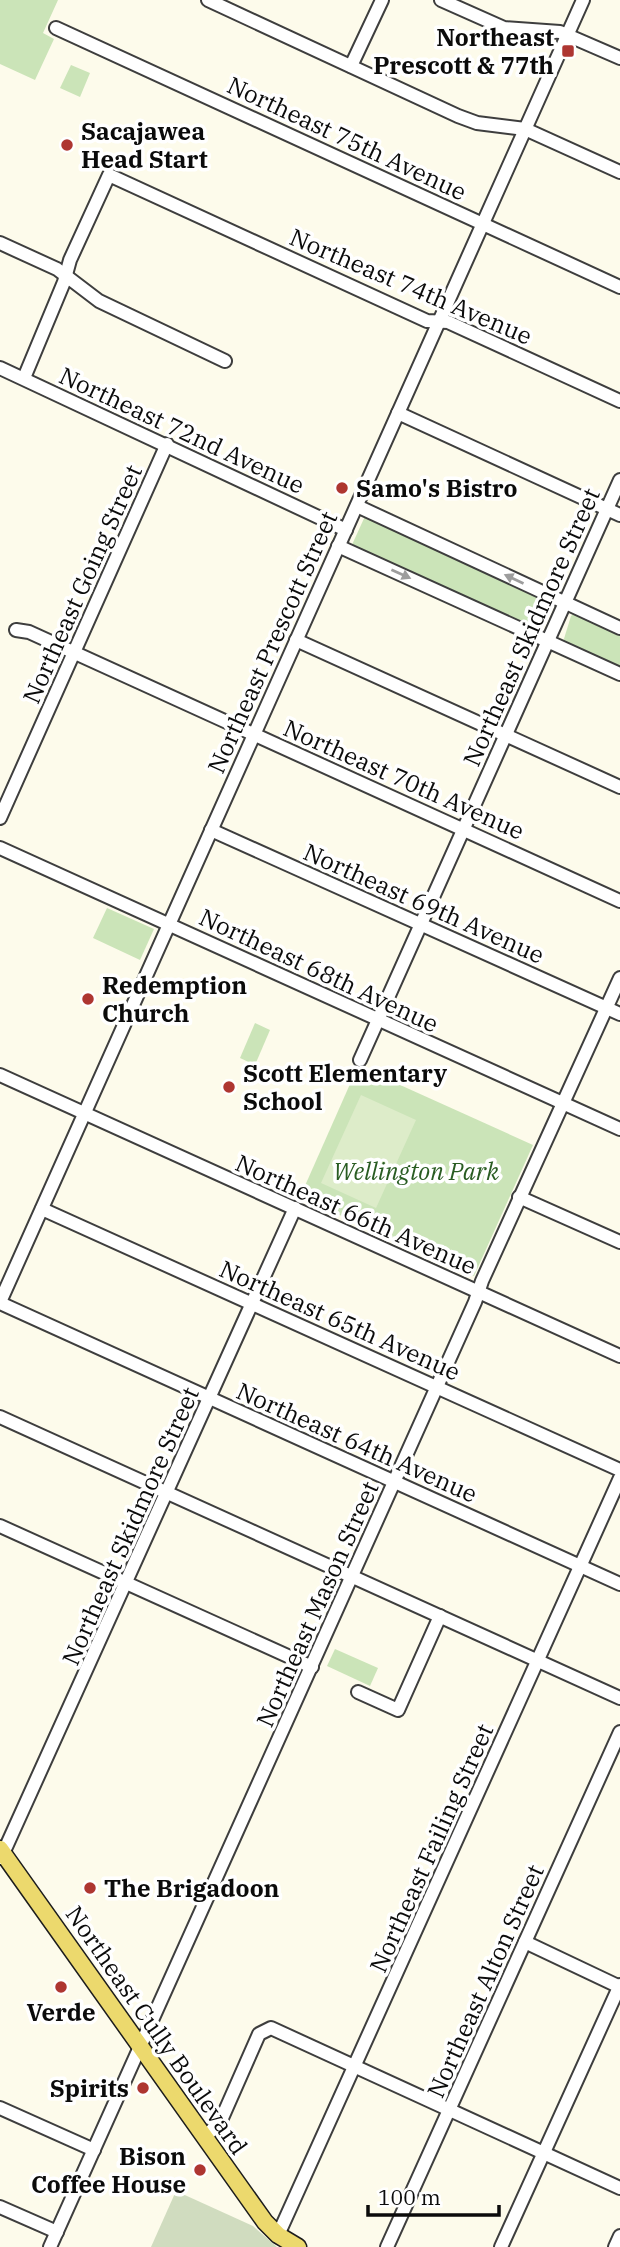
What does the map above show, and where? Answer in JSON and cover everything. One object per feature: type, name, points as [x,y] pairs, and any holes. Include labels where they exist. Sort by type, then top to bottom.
[{"type":"main road","name":"Northeast Cully Boulevard","points":[[1,1854],[278,2235]]},
{"type":"main road","points":[[278,2235],[298,2247]]},
{"type":"street","points":[[208,0],[469,120],[525,129],[620,173]]},
{"type":"street","points":[[352,66],[382,0]]},
{"type":"street","points":[[441,0],[504,28],[568,34],[620,58]]},
{"type":"street","name":"Northeast Prescott Street","points":[[0,1303],[583,0]]},
{"type":"street","name":"Northeast 75th Avenue","points":[[57,28],[620,287]]},
{"type":"street","name":"Northeast 74th Avenue","points":[[66,275],[70,260],[109,175],[427,321],[448,321],[620,401]]},
{"type":"street","points":[[0,243],[66,275],[99,301],[225,361]]},
{"type":"street","points":[[23,378],[66,275]]},
{"type":"street","name":"Northeast 72nd Avenue","points":[[0,368],[346,530]]},
{"type":"street","points":[[398,413],[620,515]]},
{"type":"street","name":"Northeast Going Street","points":[[0,818],[167,444]]},
{"type":"street","name":"Northeast Skidmore Street","points":[[360,1060],[620,480]]},
{"type":"street","points":[[356,506],[620,628]]},
{"type":"street","points":[[338,546],[620,674]]},
{"type":"street","name":"Northeast 70th Avenue","points":[[16,629],[29,632],[620,901]]},
{"type":"street","points":[[296,640],[620,787]]},
{"type":"street","name":"Northeast 69th Avenue","points":[[211,830],[620,1014]]},
{"type":"street","name":"Northeast 68th Avenue","points":[[0,848],[620,1129]]},
{"type":"street","name":"Northeast Mason Street","points":[[50,2247],[354,1577],[519,1197],[620,978]]},
{"type":"street","name":"Northeast 66th Avenue","points":[[0,1075],[620,1356]]},
{"type":"street","points":[[519,1197],[620,1242]]},
{"type":"street","name":"Northeast Skidmore Street","points":[[1,1854],[128,1583],[295,1208]]},
{"type":"street","name":"Northeast 65th Avenue","points":[[42,1209],[620,1470]]},
{"type":"street","name":"Northeast 64th Avenue","points":[[0,1303],[620,1584]]},
{"type":"street","points":[[0,1417],[620,1698]]},
{"type":"street","name":"Northeast Failing Street","points":[[278,2235],[620,1478]]},
{"type":"street","points":[[0,1526],[312,1667]]},
{"type":"street","points":[[358,1692],[398,1710],[440,1616]]},
{"type":"street","name":"Northeast Alton Street","points":[[387,2247],[620,1732]]},
{"type":"street","points":[[501,2247],[620,1987],[526,1942]]},
{"type":"street","points":[[205,2137],[222,2118],[249,2052],[264,2029],[278,2030],[620,2188]]},
{"type":"street","points":[[0,2108],[94,2150]]},
{"type":"street","points":[[0,2207],[57,2232]]},
{"type":"street","points":[[615,2247],[620,2236]]},
{"type":"green space","points":[[0,0],[58,0],[43,33],[54,39],[35,80],[0,64]]},
{"type":"green space","points":[[71,65],[90,73],[80,97],[60,88]]},
{"type":"green space","points":[[366,514],[550,600],[541,626],[534,630],[351,547]]},
{"type":"green space","points":[[576,612],[620,631],[620,669],[563,642],[571,616]]},
{"type":"green space","points":[[107,908],[154,929],[140,960],[93,938]]},
{"type":"green space","points":[[255,1023],[270,1030],[255,1065],[240,1058]]},
{"type":"green space","name":"Wellington Park","points":[[358,1066],[533,1145],[474,1276],[300,1197]]},
{"type":"green space","points":[[361,1095],[416,1120],[376,1208],[321,1183]]},
{"type":"green space","points":[[335,1649],[378,1668],[370,1686],[327,1666]]},
{"type":"green space","points":[[176,2191],[253,2226],[277,2247],[151,2247]]},
{"type":"place","name":"Northeast Prescott & 77th","points":[[568,51]]},
{"type":"place","name":"Sacajawea Head Start","points":[[67,145]]},
{"type":"place","name":"Samo's Bistro","points":[[342,488]]},
{"type":"place","name":"Redemption Church","points":[[88,999]]},
{"type":"place","name":"Scott Elementary School","points":[[229,1087]]},
{"type":"place","name":"The Brigadoon","points":[[90,1888]]},
{"type":"place","name":"Verde","points":[[61,1987]]},
{"type":"place","name":"Spirits","points":[[143,2088]]},
{"type":"place","name":"Bison Coffee House","points":[[200,2170]]}]
